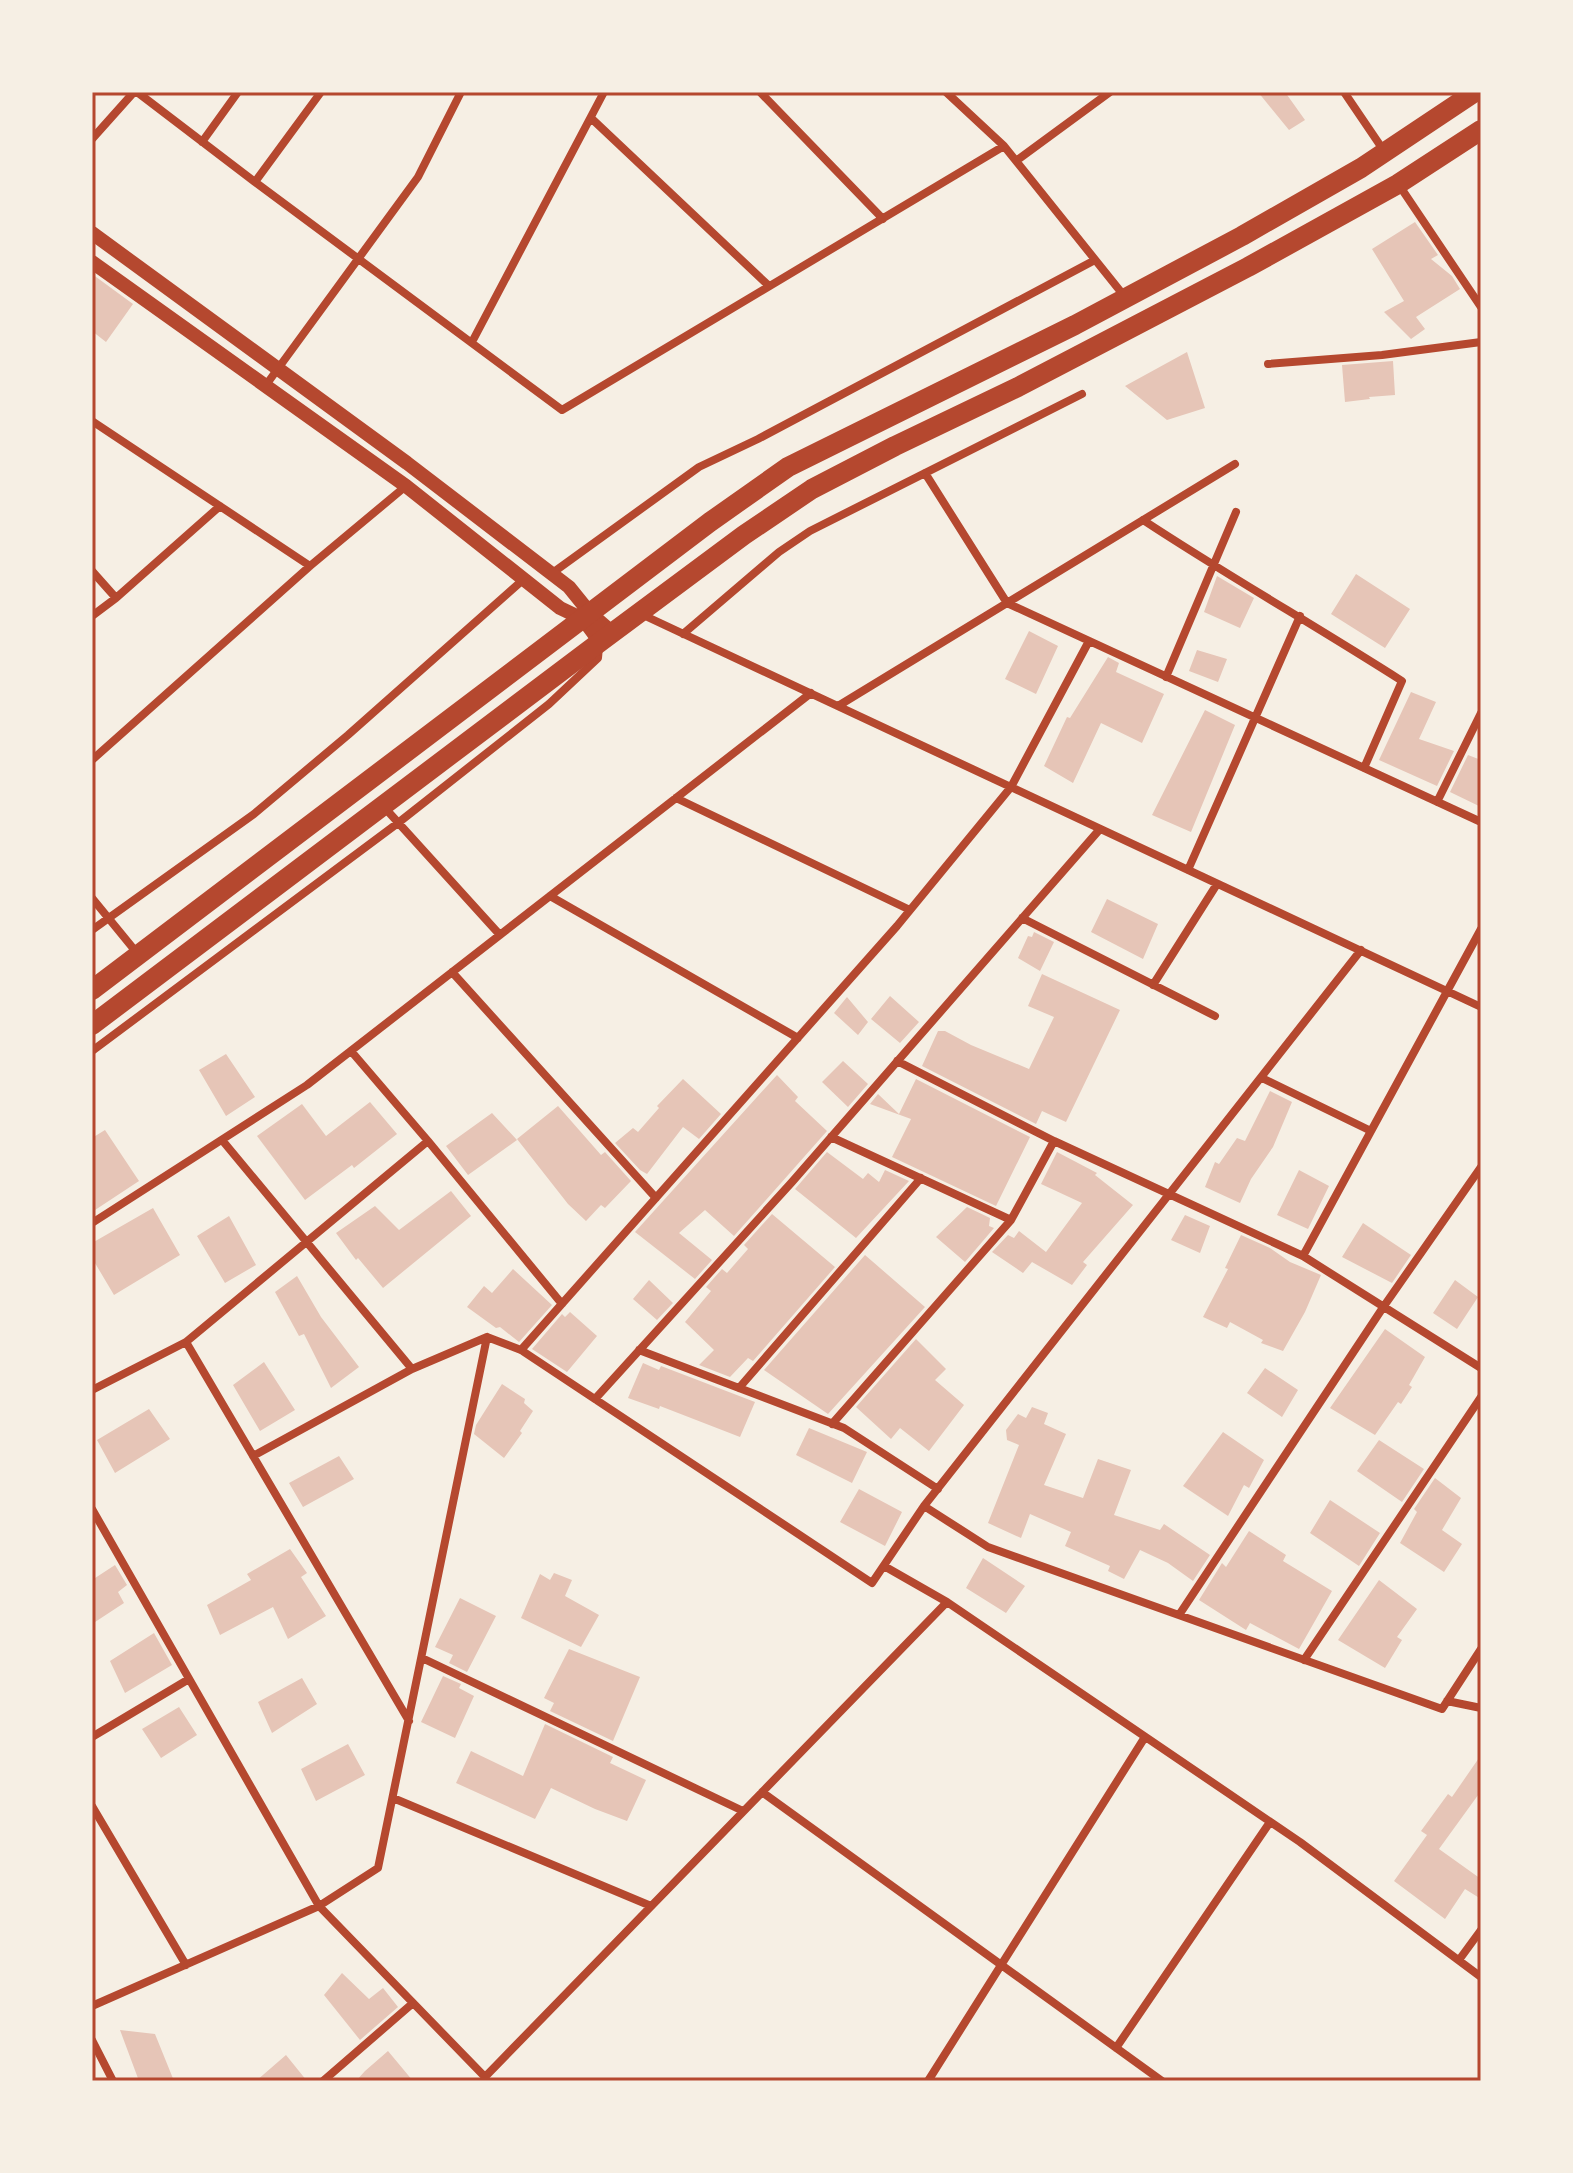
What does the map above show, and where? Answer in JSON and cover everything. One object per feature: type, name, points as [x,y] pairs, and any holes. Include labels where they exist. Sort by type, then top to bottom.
[{"type":"highway","points":[[92,990],[788,467],[1242,236],[1385,152],[1475,92]]},
{"type":"highway","points":[[92,1025],[744,535],[812,489],[1032,380],[1398,184],[1481,130]]},
{"type":"street","points":[[92,139],[135,92],[562,410],[1004,146]]},
{"type":"street","points":[[202,142],[238,92]]},
{"type":"street","points":[[255,182],[321,92]]},
{"type":"street","points":[[266,385],[418,177],[461,92]]},
{"type":"street","points":[[472,342],[604,92]]},
{"type":"street","points":[[760,92],[883,219]]},
{"type":"street","points":[[946,92],[1004,146],[1125,298]]},
{"type":"street","points":[[1016,161],[1110,92]]},
{"type":"street","points":[[1344,92],[1385,152]]},
{"type":"street","points":[[591,118],[769,286]]},
{"type":"street","points":[[1398,184],[1481,307]]},
{"type":"street","points":[[92,233],[278,368],[569,587],[586,616],[606,638],[598,658],[574,683],[398,823],[92,1051]]},
{"type":"street","points":[[551,574],[699,467],[758,439],[1095,260]]},
{"type":"street","points":[[92,262],[406,486],[560,608],[586,616]]},
{"type":"street","points":[[1268,364],[1382,355],[1481,342]]},
{"type":"street","points":[[683,634],[779,552],[810,531],[1082,394]]},
{"type":"street","points":[[92,421],[310,566]]},
{"type":"street","points":[[838,706],[1235,464]]},
{"type":"street","points":[[925,473],[1007,603],[1481,822]]},
{"type":"street","points":[[92,760],[310,566],[406,486]]},
{"type":"street","points":[[92,616],[220,506]]},
{"type":"street","points":[[1166,677],[1236,512]]},
{"type":"street","points":[[1143,520],[1212,566],[1300,616],[1402,681],[1364,768]]},
{"type":"street","points":[[92,571],[116,598]]},
{"type":"street","points":[[92,930],[254,814],[524,579]]},
{"type":"street","points":[[640,614],[1481,1007]]},
{"type":"street","points":[[1188,870],[1300,616]]},
{"type":"street","points":[[521,1350],[910,910],[1011,787],[1089,641]]},
{"type":"street","points":[[92,1223],[307,1085],[811,693]]},
{"type":"street","points":[[1437,802],[1481,713]]},
{"type":"street","points":[[676,798],[910,910]]},
{"type":"street","points":[[384,807],[500,935]]},
{"type":"street","points":[[595,1399],[831,1137],[1100,829]]},
{"type":"street","points":[[1153,985],[1217,884]]},
{"type":"street","points":[[550,896],[798,1038]]},
{"type":"street","points":[[92,898],[138,954]]},
{"type":"street","points":[[1022,918],[1215,1016]]},
{"type":"street","points":[[1303,1256],[1481,929]]},
{"type":"street","points":[[253,1456],[412,1369],[487,1337],[521,1350],[872,1583],[924,1506],[1361,950]]},
{"type":"street","points":[[452,972],[656,1198]]},
{"type":"street","points":[[351,1051],[562,1304]]},
{"type":"street","points":[[897,1061],[1054,1141],[1303,1256],[1481,1368]]},
{"type":"street","points":[[1262,1078],[1371,1131]]},
{"type":"street","points":[[831,1137],[1011,1220]]},
{"type":"street","points":[[222,1140],[412,1369]]},
{"type":"street","points":[[92,1390],[186,1342],[428,1141]]},
{"type":"street","points":[[832,1424],[1011,1220],[1054,1141]]},
{"type":"street","points":[[1179,1615],[1384,1306],[1481,1167]]},
{"type":"street","points":[[739,1388],[921,1178]]},
{"type":"street","points":[[92,2006],[319,1906],[378,1868],[487,1337]]},
{"type":"street","points":[[186,1342],[409,1721]]},
{"type":"street","points":[[639,1350],[844,1428],[938,1489]]},
{"type":"street","points":[[1304,1660],[1481,1397]]},
{"type":"street","points":[[924,1506],[988,1547],[1442,1709],[1481,1649]]},
{"type":"street","points":[[92,1509],[319,1906],[487,2079],[947,1602]]},
{"type":"street","points":[[884,1566],[947,1602],[1270,1822],[1481,1977]]},
{"type":"street","points":[[422,1658],[743,1811]]},
{"type":"street","points":[[92,1737],[189,1679]]},
{"type":"street","points":[[1447,1701],[1481,1708]]},
{"type":"street","points":[[928,2081],[1145,1737]]},
{"type":"street","points":[[762,1792],[1162,2081]]},
{"type":"street","points":[[393,1798],[651,1906]]},
{"type":"street","points":[[92,1806],[186,1965]]},
{"type":"street","points":[[1116,2048],[1270,1822]]},
{"type":"street","points":[[1459,1960],[1481,1930]]},
{"type":"street","points":[[323,2081],[413,2003]]},
{"type":"street","points":[[92,2040],[113,2081]]},
{"type":"building","points":[[1258,92],[1285,92],[1305,120],[1289,130]]},
{"type":"building","points":[[1415,222],[1438,255],[1431,259],[1452,276],[1460,289],[1416,317],[1425,329],[1411,339],[1384,312],[1404,301],[1372,249]]},
{"type":"building","points":[[92,274],[133,304],[106,342],[92,331]]},
{"type":"building","points":[[1187,352],[1205,408],[1167,420],[1125,386]]},
{"type":"building","points":[[1393,361],[1395,395],[1345,402],[1342,365]]},
{"type":"building","points":[[1356,574],[1410,609],[1385,648],[1331,614]]},
{"type":"building","points":[[1217,576],[1254,598],[1240,628],[1204,612]]},
{"type":"building","points":[[1029,631],[1058,646],[1036,694],[1005,679]]},
{"type":"building","points":[[1197,650],[1227,659],[1218,682],[1189,671]]},
{"type":"building","points":[[1108,657],[1119,663],[1116,672],[1164,694],[1142,743],[1101,723],[1073,783],[1044,766],[1067,717],[1070,718]]},
{"type":"building","points":[[1411,692],[1436,702],[1419,739],[1454,751],[1437,786],[1379,760]]},
{"type":"building","points":[[1205,710],[1235,725],[1191,832],[1152,815]]},
{"type":"building","points":[[1468,755],[1481,760],[1481,807],[1450,792]]},
{"type":"building","points":[[1107,899],[1158,924],[1143,959],[1091,932]]},
{"type":"building","points":[[1034,932],[1054,942],[1040,971],[1018,958],[1028,936],[1032,937]]},
{"type":"building","points":[[1042,974],[1120,1010],[1066,1122],[1042,1111],[1036,1124],[922,1066],[938,1031],[945,1031],[1029,1069],[1054,1017],[1028,1006]]},
{"type":"building","points":[[890,996],[919,1022],[900,1043],[871,1019]]},
{"type":"building","points":[[847,997],[868,1022],[858,1035],[834,1013]]},
{"type":"building","points":[[226,1054],[255,1097],[226,1116],[199,1070]]},
{"type":"building","points":[[843,1061],[868,1084],[848,1107],[822,1082]]},
{"type":"building","points":[[777,1075],[798,1097],[795,1101],[827,1131],[734,1236],[705,1210],[679,1233],[712,1260],[695,1279],[635,1232]]},
{"type":"building","points":[[683,1079],[721,1114],[699,1139],[683,1127],[647,1174],[615,1143],[633,1128],[638,1132]]},
{"type":"building","points":[[916,1079],[1030,1137],[996,1206],[892,1157],[911,1119],[870,1104],[878,1094],[899,1114]]},
{"type":"building","points":[[1270,1091],[1292,1102],[1273,1147],[1251,1179],[1240,1203],[1205,1187],[1215,1162],[1219,1164],[1237,1138],[1245,1141]]},
{"type":"building","points":[[370,1102],[397,1134],[354,1168],[352,1165],[305,1200],[257,1136],[302,1104],[326,1136]]},
{"type":"building","points":[[558,1106],[601,1155],[605,1152],[631,1181],[605,1208],[601,1205],[586,1221],[568,1204],[517,1139]]},
{"type":"building","points":[[492,1113],[517,1140],[468,1175],[446,1146]]},
{"type":"building","points":[[105,1130],[139,1181],[92,1212],[92,1138]]},
{"type":"building","points":[[827,1152],[863,1179],[868,1173],[879,1182],[885,1170],[909,1181],[856,1238],[795,1189]]},
{"type":"building","points":[[1057,1152],[1097,1173],[1095,1175],[1133,1205],[1083,1262],[1087,1265],[1072,1285],[1032,1262],[1023,1273],[992,1252],[1008,1235],[1014,1238],[1019,1231],[1046,1252],[1082,1203],[1041,1184]]},
{"type":"building","points":[[1299,1170],[1329,1186],[1308,1229],[1277,1215]]},
{"type":"building","points":[[451,1191],[471,1216],[383,1288],[336,1233],[375,1206],[399,1230]]},
{"type":"building","points":[[967,1207],[990,1218],[989,1226],[994,1228],[965,1262],[936,1237]]},
{"type":"building","points":[[153,1208],[180,1255],[114,1295],[92,1258],[92,1243]]},
{"type":"building","points":[[772,1214],[835,1267],[753,1361],[748,1358],[730,1377],[699,1365],[714,1350],[685,1322],[711,1291],[706,1287],[722,1269],[727,1273],[748,1249],[744,1245]]},
{"type":"building","points":[[1185,1215],[1210,1226],[1200,1253],[1171,1240]]},
{"type":"building","points":[[229,1216],[256,1265],[225,1283],[197,1236]]},
{"type":"building","points":[[1363,1223],[1411,1255],[1392,1283],[1342,1257]]},
{"type":"building","points":[[1241,1235],[1321,1275],[1283,1351],[1261,1343],[1263,1340],[1230,1322],[1227,1328],[1203,1317],[1228,1269],[1225,1268]]},
{"type":"building","points":[[865,1255],[925,1307],[828,1414],[764,1370]]},
{"type":"building","points":[[513,1269],[552,1305],[519,1342],[467,1307],[484,1286],[492,1293]]},
{"type":"building","points":[[297,1276],[321,1317],[359,1367],[331,1388],[304,1334],[299,1336],[275,1292]]},
{"type":"building","points":[[649,1280],[673,1303],[657,1320],[633,1299]]},
{"type":"building","points":[[1455,1280],[1478,1297],[1457,1329],[1433,1313]]},
{"type":"building","points":[[570,1312],[597,1336],[567,1372],[532,1349],[562,1314],[565,1317]]},
{"type":"building","points":[[1385,1329],[1425,1357],[1409,1385],[1412,1387],[1375,1435],[1330,1408]]},
{"type":"building","points":[[916,1339],[946,1369],[935,1380],[964,1405],[929,1451],[900,1428],[891,1439],[856,1407]]},
{"type":"building","points":[[264,1362],[295,1410],[260,1431],[233,1385]]},
{"type":"building","points":[[643,1363],[659,1370],[661,1366],[755,1402],[740,1437],[660,1406],[659,1409],[628,1398]]},
{"type":"building","points":[[1265,1368],[1298,1390],[1282,1417],[1247,1393]]},
{"type":"building","points":[[502,1384],[525,1399],[524,1403],[533,1411],[504,1458],[474,1434],[476,1425]]},
{"type":"building","points":[[1032,1407],[1048,1413],[1044,1424],[1066,1434],[1044,1485],[1083,1498],[1098,1459],[1131,1470],[1114,1515],[1160,1530],[1164,1524],[1210,1555],[1193,1581],[1168,1563],[1140,1550],[1124,1579],[1108,1571],[1110,1566],[1065,1546],[1071,1532],[1030,1514],[1021,1538],[988,1523],[1019,1445],[1007,1440],[1006,1430],[1018,1414],[1026,1418]]},
{"type":"building","points":[[149,1409],[170,1439],[115,1473],[97,1440]]},
{"type":"building","points":[[809,1428],[867,1452],[852,1483],[796,1455]]},
{"type":"building","points":[[1223,1432],[1264,1460],[1249,1488],[1244,1485],[1228,1516],[1183,1486]]},
{"type":"building","points":[[1379,1440],[1424,1469],[1402,1502],[1357,1471]]},
{"type":"building","points":[[339,1456],[354,1479],[303,1507],[289,1483]]},
{"type":"building","points":[[1435,1478],[1461,1498],[1442,1530],[1462,1544],[1444,1572],[1400,1543],[1417,1512],[1414,1509]]},
{"type":"building","points":[[859,1489],[902,1512],[885,1546],[840,1522]]},
{"type":"building","points":[[1330,1500],[1380,1533],[1359,1566],[1310,1533]]},
{"type":"building","points":[[1249,1531],[1286,1555],[1283,1561],[1332,1591],[1299,1649],[1250,1623],[1246,1630],[1199,1600],[1222,1563],[1226,1567]]},
{"type":"building","points":[[290,1549],[307,1573],[301,1577],[326,1616],[288,1639],[273,1607],[220,1635],[207,1605],[251,1580],[247,1574]]},
{"type":"building","points":[[983,1558],[1025,1586],[1006,1613],[966,1588]]},
{"type":"building","points":[[115,1565],[127,1585],[118,1592],[124,1603],[92,1624],[92,1580]]},
{"type":"building","points":[[554,1573],[572,1580],[565,1596],[599,1615],[581,1647],[521,1618],[540,1574],[550,1580]]},
{"type":"building","points":[[1379,1580],[1417,1609],[1397,1637],[1402,1640],[1385,1668],[1338,1640]]},
{"type":"building","points":[[460,1598],[496,1616],[467,1672],[449,1663],[453,1655],[435,1647]]},
{"type":"building","points":[[154,1633],[172,1665],[125,1693],[110,1661]]},
{"type":"building","points":[[569,1649],[640,1677],[613,1741],[550,1711],[554,1703],[544,1698]]},
{"type":"building","points":[[443,1676],[461,1684],[459,1688],[474,1696],[455,1738],[421,1722]]},
{"type":"building","points":[[302,1678],[317,1704],[272,1733],[258,1702]]},
{"type":"building","points":[[179,1707],[197,1735],[161,1758],[142,1729]]},
{"type":"building","points":[[545,1724],[613,1757],[610,1763],[646,1780],[627,1821],[551,1788],[535,1819],[456,1783],[471,1751],[523,1776]]},
{"type":"building","points":[[348,1744],[365,1775],[316,1801],[301,1769]]},
{"type":"building","points":[[1481,1755],[1481,1791],[1439,1849],[1481,1879],[1481,1899],[1465,1889],[1445,1919],[1394,1881],[1427,1835],[1421,1831],[1448,1794],[1452,1797]]},
{"type":"building","points":[[342,1973],[369,1999],[383,1988],[398,2007],[360,2040],[324,1995]]},
{"type":"building","points":[[120,2030],[155,2034],[174,2081],[139,2081]]},
{"type":"building","points":[[388,2051],[413,2081],[356,2081],[365,2071]]},
{"type":"building","points":[[286,2055],[307,2081],[256,2081]]}]
